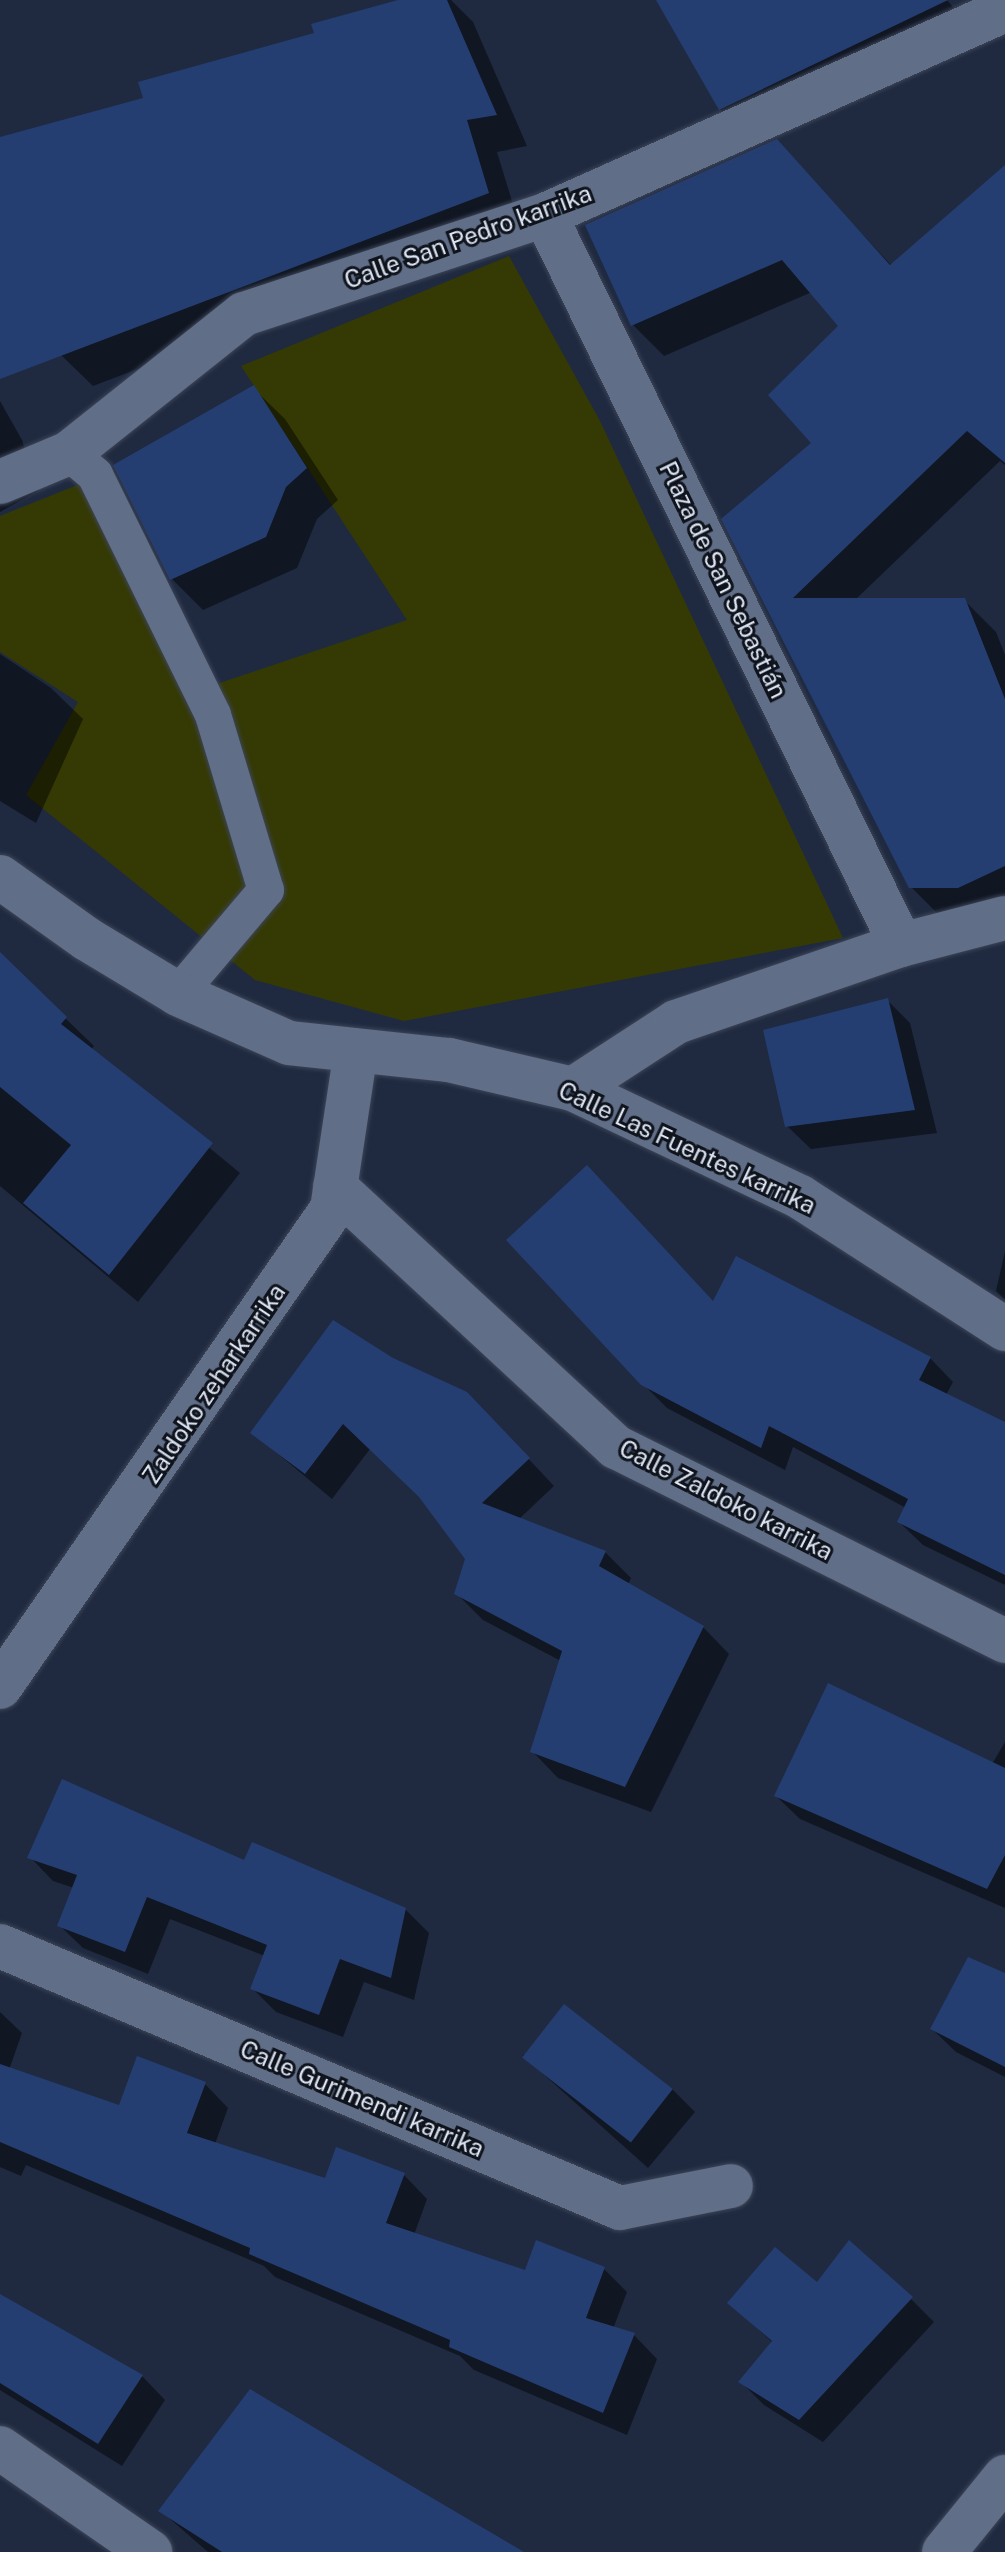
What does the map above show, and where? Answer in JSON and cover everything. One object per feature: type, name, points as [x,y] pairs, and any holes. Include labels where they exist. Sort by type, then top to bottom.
[{"type":"street","name":"Calle San Pedro karrika","points":[[0,482],[69,453],[244,314],[545,215],[1005,10]]},
{"type":"street","name":"Plaza de San Sebastián","points":[[545,215],[901,945]]},
{"type":"street","points":[[69,453],[95,475],[213,715],[266,890],[178,994]]},
{"type":"street","name":"Calle Las Fuentes karrika","points":[[0,877],[87,939],[178,994],[289,1043],[449,1060],[573,1089],[800,1197],[1005,1329]]},
{"type":"street","points":[[573,1089],[676,1022],[901,945],[1005,918]]},
{"type":"street","name":"Zaldoko zeharkarrika","points":[[0,1687],[332,1209],[356,1051]]},
{"type":"street","name":"Calle Zaldoko karrika","points":[[335,1187],[616,1447],[1005,1641]]},
{"type":"street","name":"Calle Gurimendi karrika","points":[[0,1946],[620,2208],[731,2186]]},
{"type":"street","points":[[0,2448],[150,2552]]},
{"type":"street","points":[[944,2552],[1005,2477]]},
{"type":"green space","points":[[509,256],[600,421],[843,938],[404,1021],[255,980],[26,795],[78,702],[0,652],[0,516],[90,480],[193,692],[407,620],[241,366]]},
{"type":"building","points":[[398,0],[447,0],[497,115],[467,120],[489,193],[0,379],[0,137],[143,98],[138,82],[314,33],[311,24]]},
{"type":"building","points":[[656,0],[948,0],[719,110]]},
{"type":"building","points":[[777,139],[890,265],[1005,165],[1005,463],[967,431],[793,598],[965,598],[1005,699],[1005,866],[958,888],[909,888],[721,519],[811,443],[768,395],[838,326],[782,260],[631,326],[585,225]]},
{"type":"building","points":[[254,385],[307,468],[286,487],[266,537],[170,580],[113,465]]},
{"type":"building","points":[[0,952],[67,1017],[61,1024],[213,1143],[109,1275],[23,1203],[71,1145],[0,1087]]},
{"type":"building","points":[[888,998],[915,1110],[785,1127],[763,1030]]},
{"type":"building","points":[[587,1165],[713,1301],[736,1256],[931,1357],[919,1380],[1005,1422],[1005,1575],[897,1522],[908,1499],[769,1426],[761,1448],[641,1385],[506,1240]]},
{"type":"building","points":[[333,1320],[393,1358],[467,1392],[530,1458],[482,1503],[606,1551],[599,1566],[704,1626],[625,1787],[530,1752],[562,1651],[454,1594],[465,1559],[419,1497],[343,1424],[305,1474],[250,1433]]},
{"type":"building","points":[[828,1683],[1005,1768],[1005,1855],[987,1889],[774,1796]]},
{"type":"building","points":[[62,1779],[244,1860],[252,1842],[406,1908],[391,1978],[340,1959],[319,2015],[250,1989],[267,1945],[147,1897],[125,1952],[57,1926],[77,1875],[27,1858]]},
{"type":"building","points":[[968,1957],[1005,1973],[1005,2067],[930,2029]]},
{"type":"building","points":[[564,2004],[673,2089],[631,2143],[522,2058]]},
{"type":"building","points":[[137,2056],[206,2082],[187,2133],[325,2178],[336,2147],[405,2173],[386,2223],[525,2270],[536,2240],[605,2267],[586,2318],[635,2333],[603,2413],[449,2347],[450,2340],[249,2254],[250,2248],[0,2142],[0,2064],[119,2105]]},
{"type":"building","points":[[849,2240],[913,2297],[799,2420],[738,2382],[772,2341],[727,2303],[775,2247],[817,2282]]},
{"type":"building","points":[[0,2294],[143,2375],[98,2444],[0,2383]]},
{"type":"building","points":[[250,2389],[524,2552],[222,2552],[158,2511]]}]
